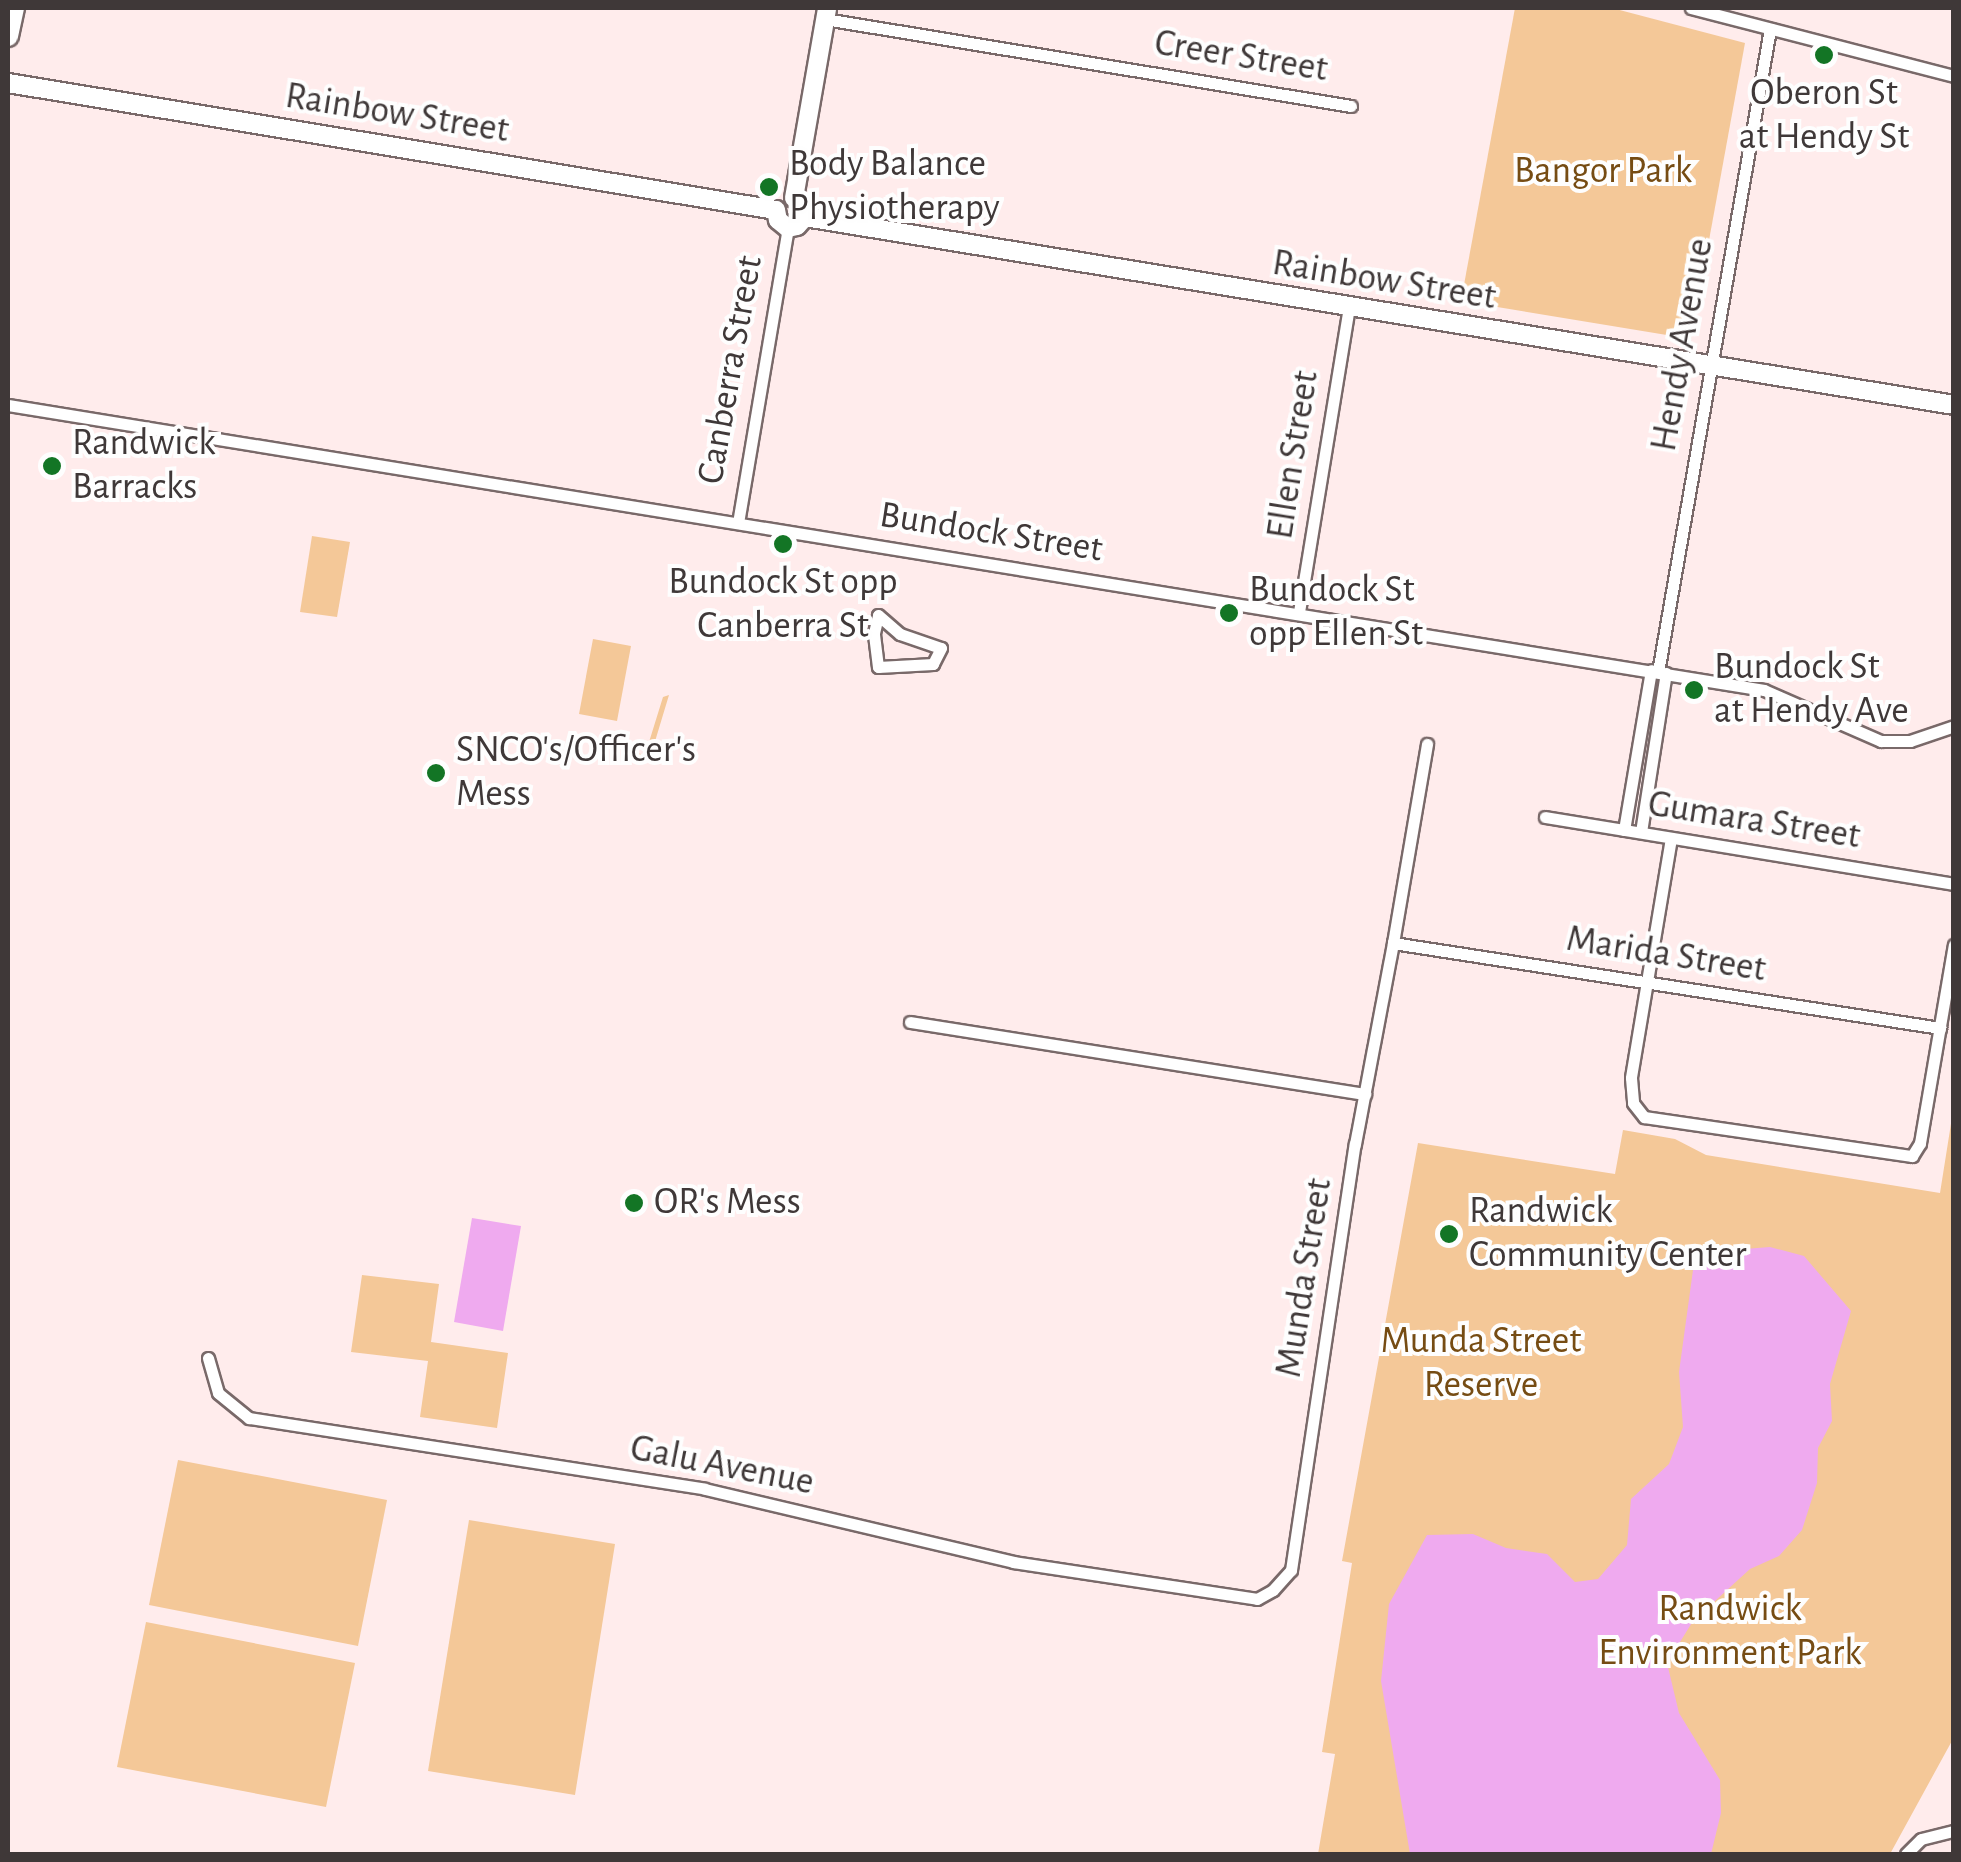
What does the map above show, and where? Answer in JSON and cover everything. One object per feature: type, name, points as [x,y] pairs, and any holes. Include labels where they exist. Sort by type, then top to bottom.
[{"type":"main road","points":[[8,36],[14,8]]},
{"type":"street","points":[[1692,8],[1954,76]]},
{"type":"street","points":[[794,198],[826,13]]},
{"type":"street","name":"Creer Street","points":[[826,13],[1351,106]]},
{"type":"street","name":"Hendy Avenue","points":[[1624,830],[1658,672],[1770,29]]},
{"type":"street","name":"Rainbow Street","points":[[8,83],[776,210]]},
{"type":"street","points":[[794,198],[804,207],[805,217],[797,226],[788,228],[778,220],[776,210],[784,200],[794,198]]},
{"type":"street","name":"Rainbow Street","points":[[805,217],[1954,405]]},
{"type":"street","name":"Canberra Street","points":[[738,524],[788,228]]},
{"type":"street","name":"Ellen Street","points":[[1299,612],[1349,308]]},
{"type":"street","name":"Bundock Street","points":[[8,405],[1658,672],[1777,694],[1881,741],[1910,741],[1954,726]]},
{"type":"street","points":[[878,615],[900,634],[941,648],[934,664],[878,667],[874,633],[878,615]]},
{"type":"street","name":"Hendy Avenue","points":[[1641,832],[1658,672]]},
{"type":"street","name":"Munda Street","points":[[1257,1599],[1273,1590],[1291,1570],[1365,1094],[1427,744]]},
{"type":"street","name":"Gumara Street","points":[[1545,818],[1954,884]]},
{"type":"street","points":[[1671,838],[1631,1078],[1637,1112],[1656,1120],[1912,1156],[1920,1142],[1954,946]]},
{"type":"street","name":"Marida Street","points":[[1391,947],[1648,981],[1940,1028]]},
{"type":"street","points":[[910,1022],[1365,1094]]},
{"type":"street","name":"Galu Avenue","points":[[208,1358],[218,1393],[249,1418],[705,1489],[1026,1564],[1257,1599]]},
{"type":"street","points":[[1906,1854],[1921,1839],[1954,1831]]},
{"type":"green space","name":"Bangor Park","points":[[1515,8],[1612,8],[1745,43],[1691,339],[1461,301]]},
{"type":"green space","points":[[312,536],[350,542],[337,617],[300,612]]},
{"type":"green space","points":[[593,639],[631,646],[617,721],[579,714]]},
{"type":"green space","points":[[669,695],[650,758],[634,759],[633,752],[645,755],[663,697]]},
{"type":"green space","name":"Randwick Environment Park","points":[[1953,1111],[1953,1739],[1890,1854],[1318,1854],[1335,1754],[1322,1752],[1352,1563],[1342,1561],[1418,1143],[1615,1174],[1623,1130],[1675,1139],[1706,1155],[1940,1193]]},
{"type":"green space","points":[[362,1275],[439,1284],[431,1342],[508,1353],[497,1428],[420,1417],[428,1361],[351,1352]]},
{"type":"green space","points":[[178,1460],[387,1500],[358,1646],[149,1605]]},
{"type":"green space","points":[[469,1520],[615,1544],[575,1795],[428,1771]]},
{"type":"green space","points":[[146,1622],[355,1663],[326,1807],[117,1767]]},
{"type":"shaded area","points":[[472,1218],[521,1226],[503,1331],[454,1322]]},
{"type":"shaded area","points":[[1770,1247],[1804,1256],[1851,1311],[1830,1384],[1832,1421],[1818,1448],[1817,1483],[1802,1530],[1779,1556],[1750,1569],[1693,1621],[1667,1663],[1679,1713],[1720,1780],[1721,1813],[1711,1854],[1410,1854],[1381,1681],[1389,1604],[1427,1535],[1473,1534],[1506,1548],[1547,1554],[1575,1582],[1598,1579],[1627,1545],[1631,1499],[1669,1464],[1683,1427],[1679,1372],[1693,1270],[1732,1250]]},
{"type":"place","name":"Oberon St at Hendy St","points":[[1824,55]]},
{"type":"place","name":"Body Balance Physiotherapy","points":[[769,187]]},
{"type":"place","name":"Randwick Barracks","points":[[52,466]]},
{"type":"place","name":"Bundock St opp Canberra St","points":[[783,544]]},
{"type":"place","name":"Bundock St opp Ellen St","points":[[1229,613]]},
{"type":"place","name":"Bundock St at Hendy Ave","points":[[1694,690]]},
{"type":"place","name":"SNCO's/Officer's Mess","points":[[436,773]]},
{"type":"place","name":"OR's Mess","points":[[634,1203]]},
{"type":"place","name":"Randwick Community Center","points":[[1449,1234]]},
{"type":"park label","name":"Munda Street Reserve","points":[[1481,1364]]}]
